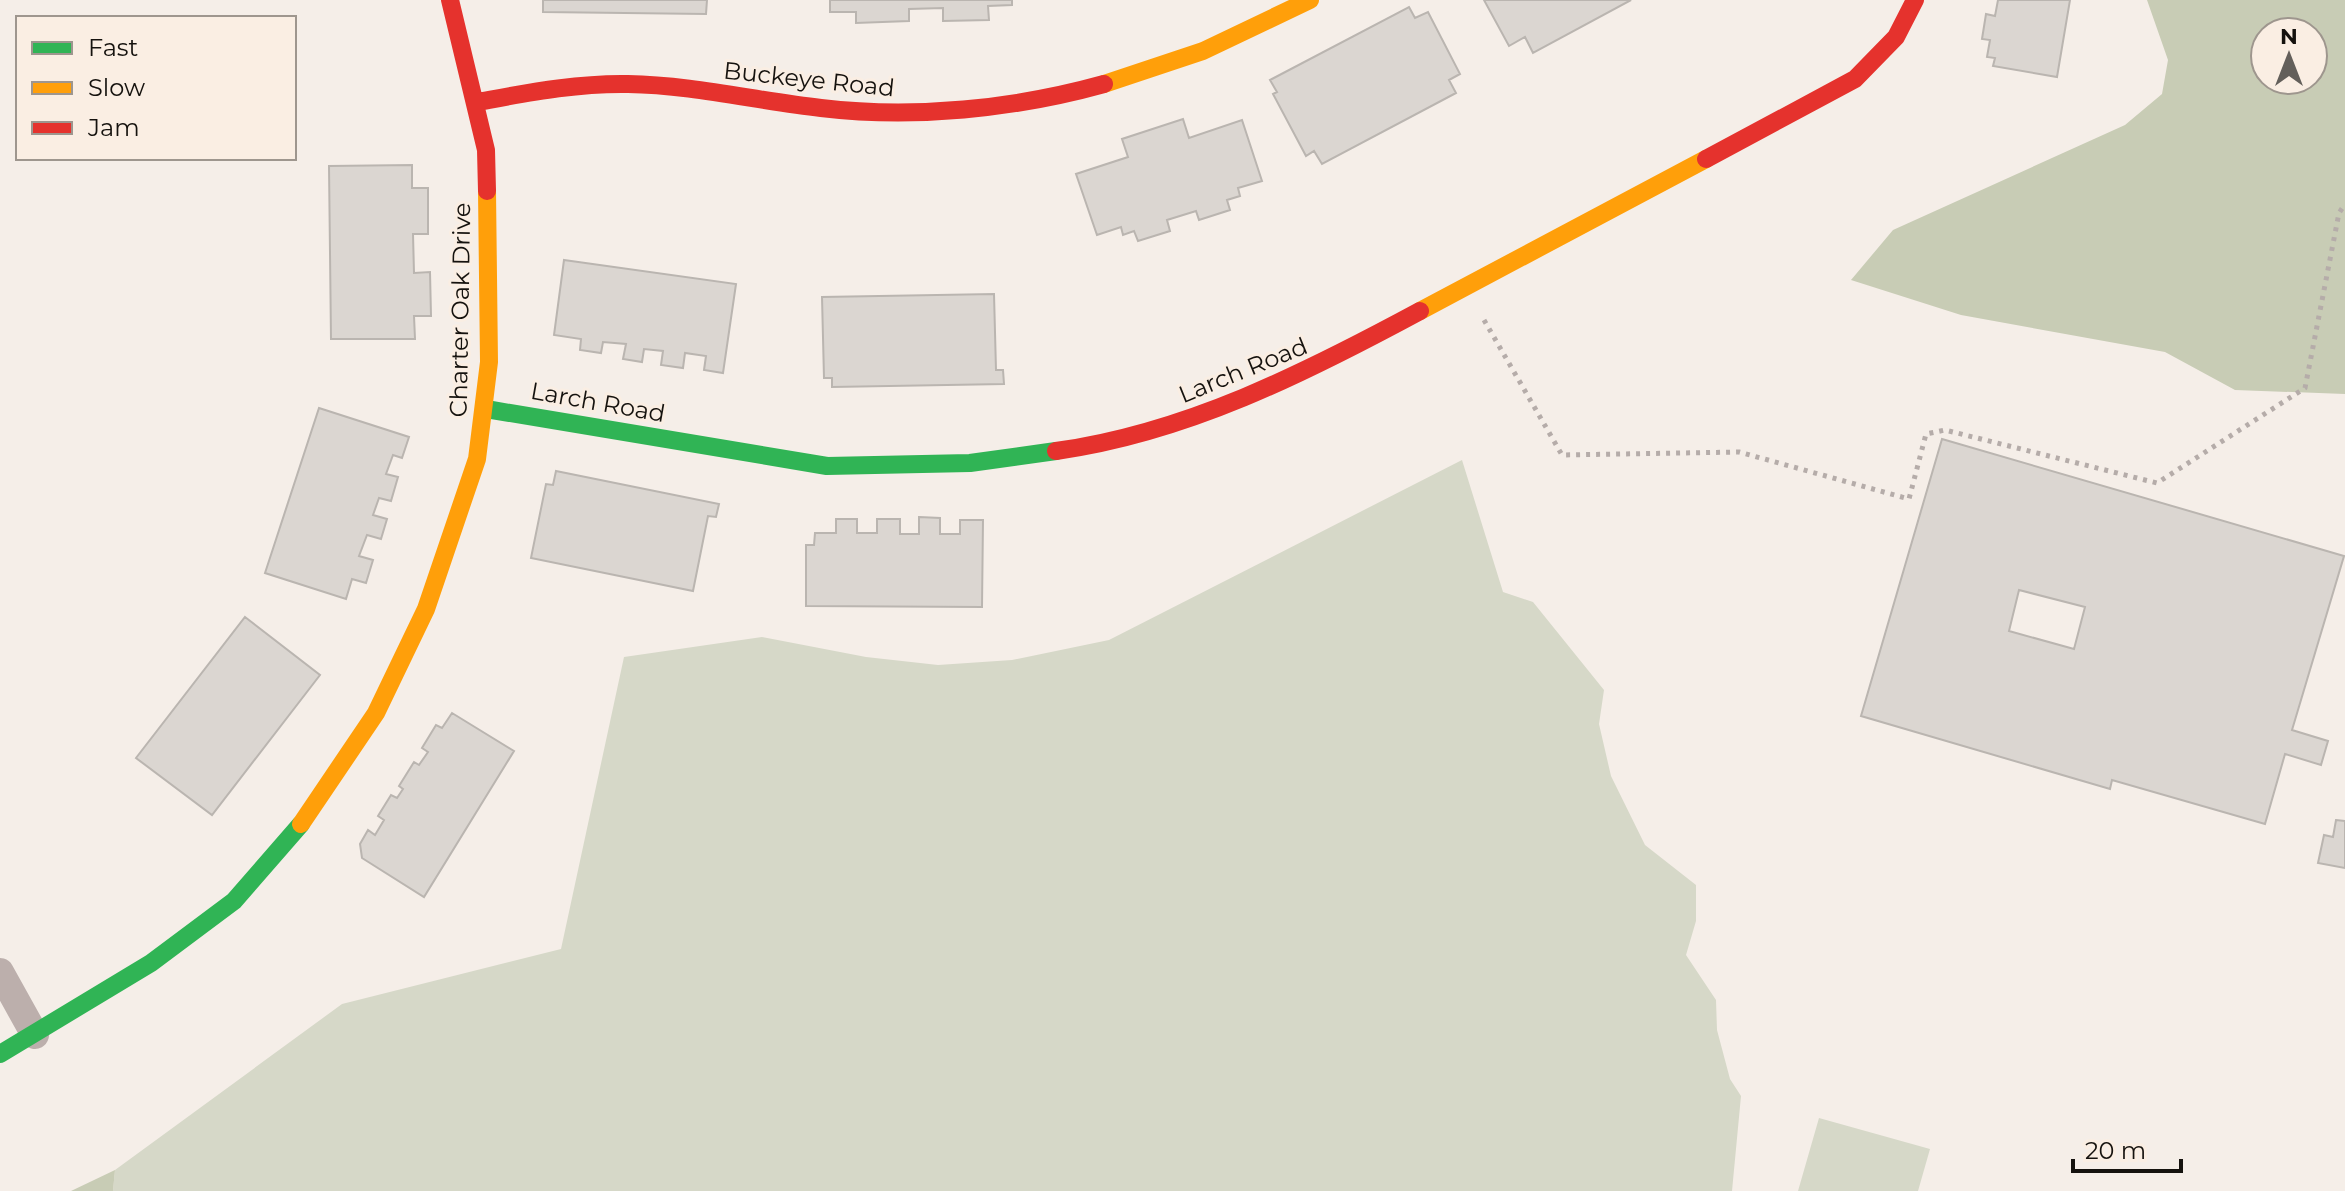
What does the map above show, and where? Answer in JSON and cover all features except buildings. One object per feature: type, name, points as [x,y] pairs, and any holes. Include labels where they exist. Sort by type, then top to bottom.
[{"type":"street","name":"Charter Oak Drive","points":[[0,1054],[151,963],[234,901],[309,815],[376,713],[426,609],[477,459],[486,409],[486,150],[477,102],[450,0]]},
{"type":"street","name":"Larch Road","points":[[486,409],[827,466],[970,463],[1084,447],[1204,414],[1314,368],[1855,79],[1896,37],[1915,0]]},
{"type":"street","name":"Buckeye Road","points":[[477,102],[608,83],[651,85],[848,111],[961,110],[1076,89],[1225,45],[1298,3]]},
{"type":"street","points":[[0,972],[35,1035]]},
{"type":"path","points":[[1465,288],[1562,455],[1739,452],[1909,499],[1926,434],[1945,430],[2157,483],[2305,388],[2339,213],[2345,204]]},
{"type":"green space","points":[[2147,0],[2345,0],[2345,394],[2235,390],[2165,352],[1961,315],[1851,280],[1893,230],[2125,125],[2162,94],[2168,60]]},
{"type":"green space","points":[[1462,460],[1503,592],[1533,602],[1604,690],[1599,724],[1611,776],[1645,845],[1696,885],[1696,921],[1686,955],[1716,1000],[1717,1030],[1730,1079],[1741,1096],[1732,1191],[113,1191],[115,1170],[342,1004],[561,949],[624,657],[762,637],[866,657],[938,665],[1012,660],[1109,640]]},
{"type":"green space","points":[[1819,1118],[1930,1149],[1918,1191],[1798,1191]]},
{"type":"green space","points":[[115,1170],[113,1191],[71,1191]]},
{"type":"traffic: fast","points":[[486,409],[827,466],[970,463],[1056,451]]},
{"type":"traffic: fast","points":[[0,1054],[151,963],[234,901],[301,824]]},
{"type":"traffic: slow","points":[[1104,84],[1203,51],[1310,0]]},
{"type":"traffic: slow","points":[[1420,311],[1706,159]]},
{"type":"traffic: slow","points":[[301,824],[376,713],[426,609],[477,459],[489,362],[487,191]]},
{"type":"traffic: jam","points":[[450,0],[486,150],[487,191]]},
{"type":"traffic: jam","points":[[1706,159],[1855,79],[1896,37],[1915,0]]},
{"type":"traffic: jam","points":[[477,102],[571,87],[628,84],[701,90],[821,108],[928,112],[1035,100],[1104,84]]},
{"type":"traffic: jam","points":[[1056,451],[1152,430],[1244,398],[1420,311]]}]
